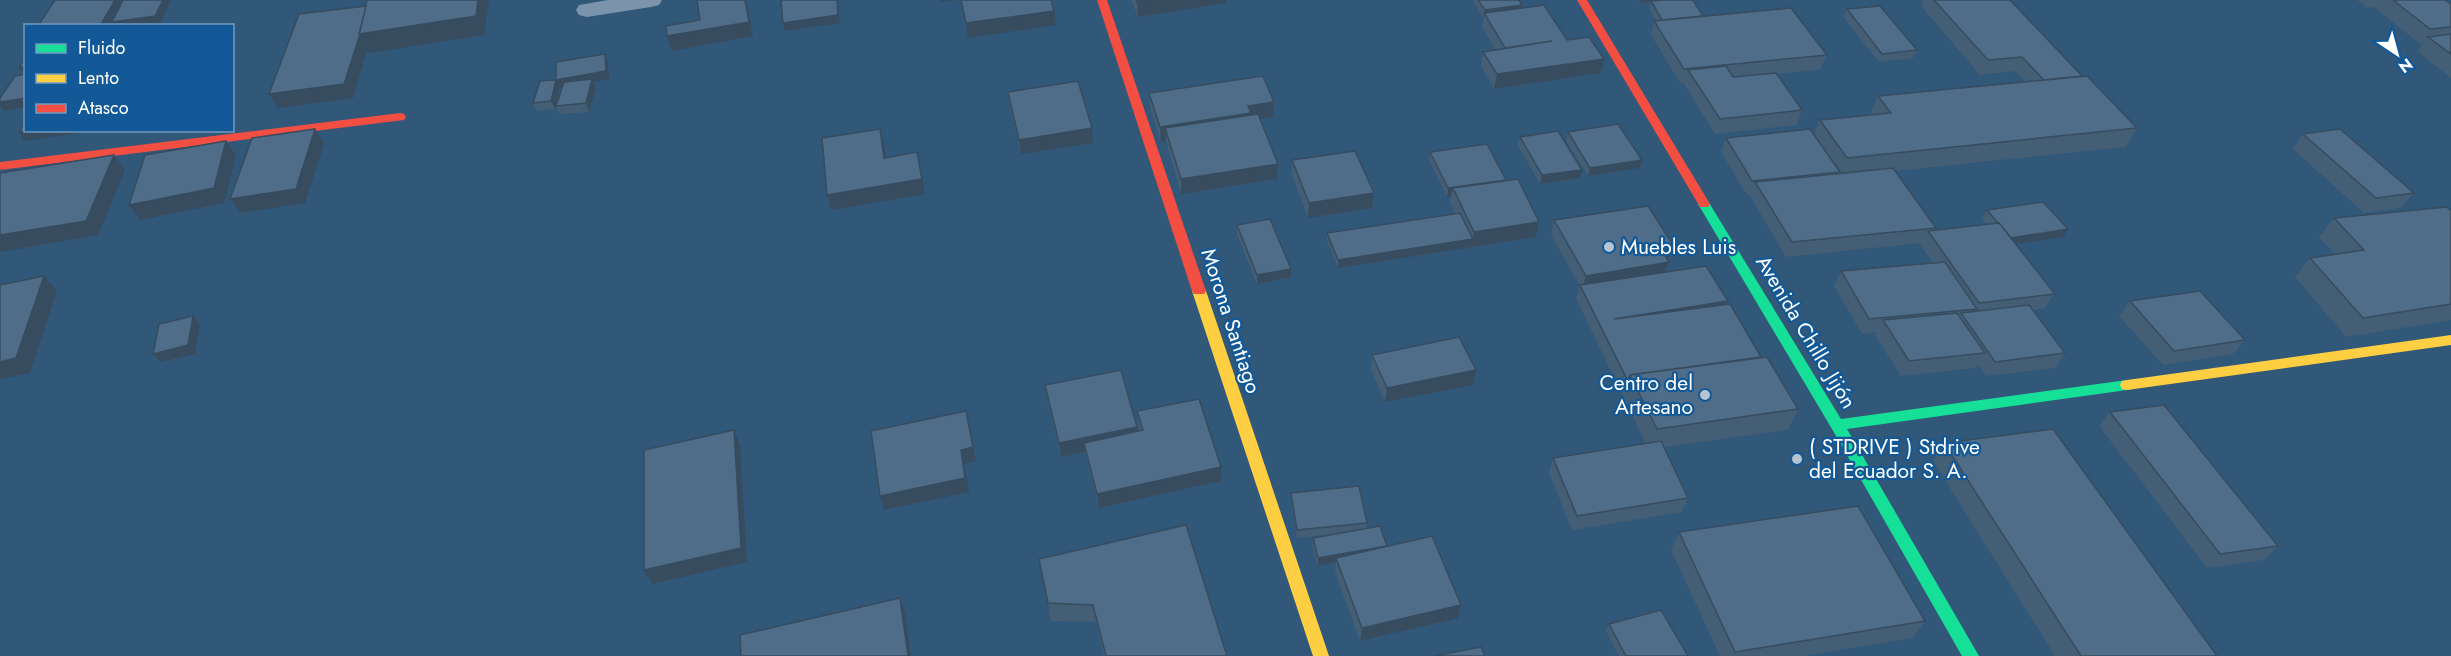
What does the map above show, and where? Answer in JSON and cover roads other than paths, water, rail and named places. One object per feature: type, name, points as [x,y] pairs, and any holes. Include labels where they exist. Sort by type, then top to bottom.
[{"type":"street","name":"Morona Santiago","points":[[1102,0],[1321,656]]},
{"type":"street","name":"Avenida Chillo Jijón","points":[[1582,0],[1837,425],[1971,656]]},
{"type":"street","points":[[0,166],[400,117]]},
{"type":"street","points":[[1837,425],[2451,340]]},
{"type":"lane","points":[[587,10],[651,0]]},
{"type":"place","name":"Muebles Luis","points":[[1609,247]]},
{"type":"place","name":"Centro del Artesano","points":[[1705,395]]},
{"type":"place","name":"( STDRIVE ) Stdrive del Ecuador S. A.","points":[[1797,459]]}]
